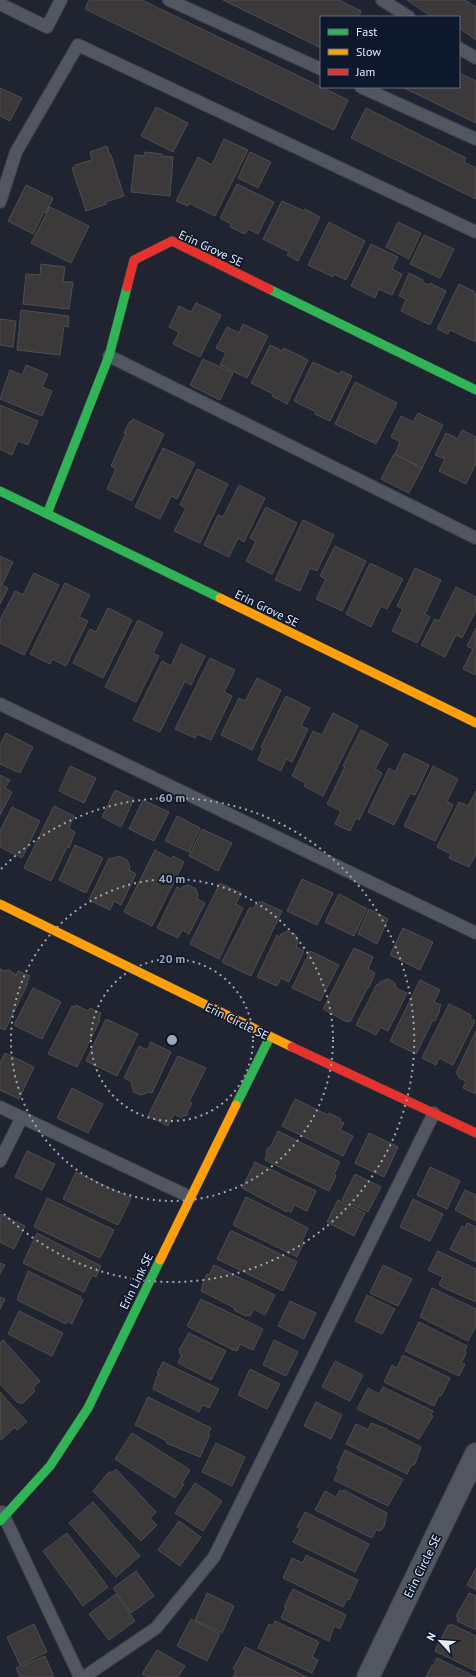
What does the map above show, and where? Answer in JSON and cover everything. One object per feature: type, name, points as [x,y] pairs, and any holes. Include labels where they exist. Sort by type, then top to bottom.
[{"type":"street","name":"Erin Grove SE","points":[[47,514],[109,356],[134,260],[172,241],[476,390]]},
{"type":"street","name":"Erin Grove SE","points":[[0,491],[476,723]]},
{"type":"street","name":"Erin Circle SE","points":[[0,904],[270,1037],[476,1133]]},
{"type":"street","name":"Erin Link SE","points":[[2,1515],[50,1466],[88,1408],[190,1197],[270,1037]]},
{"type":"street","name":"Erin Circle SE","points":[[368,1677],[476,1454]]},
{"type":"lane","points":[[0,4],[47,27],[61,0]]},
{"type":"lane","points":[[169,0],[320,69]]},
{"type":"lane","points":[[382,0],[407,16]]},
{"type":"lane","points":[[0,202],[16,152],[78,45],[476,232]]},
{"type":"lane","points":[[460,49],[476,58]]},
{"type":"lane","points":[[363,88],[476,139]]},
{"type":"lane","points":[[109,356],[476,538]]},
{"type":"lane","points":[[0,704],[476,933]]},
{"type":"lane","points":[[0,1107],[190,1197]]},
{"type":"lane","points":[[84,1677],[156,1628],[214,1557],[434,1114]]},
{"type":"lane","points":[[0,1161],[22,1117]]},
{"type":"lane","points":[[2,1515],[80,1677]]},
{"type":"building","points":[[89,0],[142,0],[320,86],[320,88],[323,88],[348,100],[334,130],[85,9]]},
{"type":"building","points":[[223,0],[339,0],[361,11],[359,16],[320,16],[320,48]]},
{"type":"building","points":[[407,0],[465,0],[476,7],[476,40],[460,29],[460,16],[431,16]]},
{"type":"building","points":[[460,73],[476,81],[476,123],[404,88],[460,88]]},
{"type":"building","points":[[0,88],[22,98],[10,121],[0,116]]},
{"type":"building","points":[[156,107],[188,123],[173,152],[141,136]]},
{"type":"building","points":[[366,108],[466,158],[464,162],[476,168],[476,199],[351,138]]},
{"type":"building","points":[[224,139],[248,150],[215,216],[189,203],[188,206],[176,201],[198,157],[212,165]]},
{"type":"building","points":[[107,146],[124,196],[105,202],[106,204],[86,211],[72,168],[75,167],[75,165],[92,160],[90,152]]},
{"type":"building","points":[[145,152],[173,157],[170,196],[131,192],[135,155],[144,156]]},
{"type":"building","points":[[250,152],[271,162],[258,188],[238,178]]},
{"type":"building","points":[[237,184],[274,202],[258,234],[248,229],[245,234],[230,227],[231,224],[220,218]]},
{"type":"building","points":[[26,185],[53,198],[33,234],[8,221]]},
{"type":"building","points":[[282,201],[304,211],[305,209],[320,217],[298,261],[287,255],[289,252],[263,239]]},
{"type":"building","points":[[50,207],[89,226],[71,263],[31,243]]},
{"type":"building","points":[[329,222],[365,241],[346,280],[334,274],[333,277],[308,265]]},
{"type":"building","points":[[398,222],[421,233],[409,259],[386,247]]},
{"type":"building","points":[[424,235],[454,249],[440,278],[410,264]]},
{"type":"building","points":[[371,244],[398,257],[392,269],[402,274],[392,295],[379,289],[375,298],[351,286]]},
{"type":"building","points":[[41,264],[65,267],[63,282],[73,282],[69,309],[23,304],[26,274],[40,275]]},
{"type":"building","points":[[409,273],[423,280],[422,282],[429,285],[430,283],[446,291],[430,325],[401,311],[406,299],[399,296]]},
{"type":"building","points":[[459,284],[475,292],[474,293],[476,294],[476,342],[450,330],[448,334],[437,329]]},
{"type":"building","points":[[196,303],[221,315],[200,357],[173,344],[179,332],[169,327],[179,306],[191,312]]},
{"type":"building","points":[[21,310],[69,316],[68,327],[64,326],[60,355],[17,350]]},
{"type":"building","points":[[0,319],[16,321],[13,347],[0,345]]},
{"type":"building","points":[[243,324],[268,336],[247,378],[220,365],[226,353],[216,348],[227,327],[239,333]]},
{"type":"building","points":[[270,345],[282,351],[284,348],[308,360],[287,404],[272,396],[273,394],[251,383]]},
{"type":"building","points":[[203,359],[233,373],[220,400],[190,385]]},
{"type":"building","points":[[313,362],[339,374],[341,371],[352,376],[330,421],[294,401]]},
{"type":"building","points":[[26,365],[48,374],[42,387],[52,391],[42,416],[0,399],[10,370],[22,375]]},
{"type":"building","points":[[355,382],[397,403],[376,444],[335,424]]},
{"type":"building","points":[[0,405],[38,421],[28,445],[18,441],[12,455],[0,449]]},
{"type":"building","points":[[418,413],[443,425],[422,468],[395,454],[400,442],[391,437],[401,416],[413,422]]},
{"type":"building","points":[[133,419],[164,434],[132,501],[107,489],[116,469],[111,466],[126,433],[124,433],[130,421],[132,422]]},
{"type":"building","points":[[462,430],[476,437],[476,463],[466,484],[439,471],[445,459],[435,455],[446,433],[458,439]]},
{"type":"building","points":[[163,448],[195,463],[177,499],[171,496],[160,519],[135,507]]},
{"type":"building","points":[[394,454],[422,468],[409,493],[381,479]]},
{"type":"building","points":[[197,469],[228,484],[200,543],[174,531],[186,508],[180,505]]},
{"type":"building","points":[[239,485],[265,498],[244,542],[238,538],[229,557],[204,545],[218,515],[223,517]]},
{"type":"building","points":[[266,507],[297,523],[272,574],[246,561],[256,541],[250,538]]},
{"type":"building","points":[[303,520],[334,535],[317,571],[310,568],[300,591],[275,580]]},
{"type":"building","points":[[335,546],[366,561],[342,611],[316,599],[326,579],[320,576]]},
{"type":"building","points":[[0,556],[13,562],[2,585],[8,588],[0,604]]},
{"type":"building","points":[[370,563],[403,579],[387,609],[381,606],[371,627],[346,614]]},
{"type":"building","points":[[415,568],[441,580],[425,614],[430,617],[417,643],[392,631],[403,609],[397,606]]},
{"type":"building","points":[[34,573],[59,585],[24,655],[0,643],[0,620],[15,591],[23,595]]},
{"type":"building","points":[[65,583],[90,595],[79,617],[88,621],[66,666],[52,659],[50,664],[30,654]]},
{"type":"building","points":[[456,587],[476,597],[476,610],[462,638],[456,635],[445,657],[421,645],[435,619],[439,621]]},
{"type":"building","points":[[108,608],[132,620],[103,678],[73,663],[90,629],[96,632]]},
{"type":"building","points":[[138,620],[163,633],[153,653],[159,656],[136,702],[105,687]]},
{"type":"building","points":[[476,628],[476,675],[463,669],[473,649],[467,646]]},
{"type":"building","points":[[181,644],[205,656],[191,685],[185,681],[160,732],[133,720],[162,661],[171,666]]},
{"type":"building","points":[[210,658],[235,670],[224,692],[232,696],[211,740],[197,734],[195,738],[175,729]]},
{"type":"building","points":[[257,678],[281,690],[252,750],[221,735],[239,698],[245,701]]},
{"type":"building","points":[[286,696],[310,708],[301,726],[308,729],[292,762],[286,759],[281,771],[258,760],[263,748],[261,747]]},
{"type":"building","points":[[333,713],[358,726],[323,796],[304,786],[306,783],[292,776],[313,731],[322,735]]},
{"type":"building","points":[[361,730],[388,744],[375,769],[382,773],[359,820],[356,818],[350,831],[335,824],[341,811],[327,804],[345,767],[343,766]]},
{"type":"building","points":[[6,733],[33,747],[20,773],[0,764],[0,745]]},
{"type":"building","points":[[404,753],[429,765],[415,795],[410,793],[394,825],[368,812],[389,768],[395,772]]},
{"type":"building","points":[[70,766],[96,778],[84,803],[59,791]]},
{"type":"building","points":[[433,766],[458,779],[447,801],[453,805],[435,841],[404,826]]},
{"type":"building","points":[[0,775],[10,780],[5,788],[12,792],[0,815]]},
{"type":"building","points":[[115,790],[134,799],[121,827],[102,817]]},
{"type":"building","points":[[476,791],[476,854],[469,867],[449,858],[451,854],[437,847],[459,802],[468,806]]},
{"type":"building","points":[[143,800],[169,812],[154,841],[129,829]]},
{"type":"building","points":[[54,806],[74,816],[69,828],[75,832],[69,848],[67,847],[51,881],[24,868]]},
{"type":"building","points":[[12,807],[40,821],[22,858],[0,847],[0,831]]},
{"type":"building","points":[[177,816],[200,828],[189,852],[165,841]]},
{"type":"building","points":[[202,829],[232,843],[218,871],[189,856]]},
{"type":"building","points":[[75,845],[103,858],[86,893],[59,880]]},
{"type":"building","points":[[155,850],[171,859],[173,856],[184,862],[152,926],[124,912]]},
{"type":"building","points":[[119,856],[127,860],[130,867],[129,870],[136,874],[121,905],[114,901],[110,910],[89,900],[109,858],[111,859]]},
{"type":"building","points":[[302,879],[333,893],[317,925],[287,911]]},
{"type":"building","points":[[220,883],[241,893],[236,904],[243,908],[219,959],[190,944]]},
{"type":"building","points":[[188,885],[196,889],[198,896],[197,899],[205,903],[189,934],[182,930],[178,938],[157,928],[177,887],[181,889],[182,887]]},
{"type":"building","points":[[339,894],[367,909],[354,936],[325,922]]},
{"type":"building","points":[[260,901],[282,911],[251,976],[222,962],[250,907],[253,909]]},
{"type":"building","points":[[369,909],[388,919],[377,944],[358,934]]},
{"type":"building","points":[[403,928],[433,942],[420,970],[390,955]]},
{"type":"building","points":[[288,931],[296,935],[298,942],[296,947],[304,951],[289,982],[281,978],[277,986],[257,977],[277,935],[280,937],[281,934]]},
{"type":"building","points":[[354,948],[373,957],[368,969],[375,973],[350,1022],[347,1022],[323,1009]]},
{"type":"building","points":[[310,951],[339,965],[320,1001],[292,988]]},
{"type":"building","points":[[0,969],[4,971],[8,970],[16,976],[18,971],[30,976],[5,1030],[0,1028]]},
{"type":"building","points":[[388,979],[395,983],[396,988],[407,993],[388,1031],[380,1027],[376,1035],[356,1025],[377,984],[379,985],[380,982]]},
{"type":"building","points":[[420,980],[440,990],[434,1002],[441,1005],[435,1021],[433,1020],[416,1054],[390,1041]]},
{"type":"building","points":[[33,988],[61,1002],[42,1039],[14,1025]]},
{"type":"building","points":[[449,1004],[471,1015],[470,1018],[475,1021],[453,1065],[439,1058],[436,1065],[422,1058]]},
{"type":"building","points":[[76,1005],[88,1011],[90,1008],[101,1013],[100,1020],[77,1067],[48,1054],[72,1006],[75,1007]]},
{"type":"building","points":[[106,1019],[138,1034],[117,1076],[86,1061]]},
{"type":"building","points":[[476,1031],[476,1094],[463,1088],[466,1081],[459,1078],[456,1073]]},
{"type":"building","points":[[151,1042],[171,1052],[152,1093],[149,1092],[141,1095],[134,1092],[131,1084],[132,1082],[124,1078],[139,1046],[147,1050]]},
{"type":"building","points":[[5,1053],[34,1067],[19,1099],[0,1090],[0,1063]]},
{"type":"building","points":[[178,1056],[206,1068],[189,1102],[192,1103],[187,1112],[188,1113],[186,1116],[183,1115],[182,1118],[174,1114],[168,1126],[148,1116]]},
{"type":"building","points":[[72,1088],[103,1104],[88,1133],[57,1118]]},
{"type":"building","points":[[295,1099],[328,1115],[329,1113],[341,1119],[340,1121],[344,1123],[340,1130],[353,1136],[343,1156],[282,1126]]},
{"type":"building","points":[[278,1131],[340,1162],[334,1174],[336,1176],[329,1191],[265,1160],[267,1154],[266,1151],[271,1146]]},
{"type":"building","points":[[369,1133],[398,1147],[384,1177],[355,1163]]},
{"type":"building","points":[[27,1151],[55,1164],[42,1190],[15,1177]]},
{"type":"building","points":[[255,1162],[316,1191],[307,1211],[294,1205],[291,1212],[287,1210],[287,1212],[242,1188]]},
{"type":"building","points":[[430,1167],[460,1181],[447,1209],[417,1195]]},
{"type":"building","points":[[76,1172],[131,1198],[118,1225],[63,1199]]},
{"type":"building","points":[[355,1174],[381,1187],[368,1212],[342,1200]]},
{"type":"building","points":[[465,1190],[476,1195],[476,1221],[455,1210]]},
{"type":"building","points":[[246,1197],[308,1228],[302,1241],[304,1242],[297,1257],[233,1225]]},
{"type":"building","points":[[47,1198],[114,1230],[100,1258],[34,1227]]},
{"type":"building","points":[[413,1199],[443,1214],[430,1241],[400,1227]]},
{"type":"building","points":[[338,1200],[365,1213],[354,1236],[327,1222]]},
{"type":"building","points":[[0,1214],[25,1226],[14,1249],[0,1242]]},
{"type":"building","points":[[467,1223],[476,1227],[476,1262],[450,1249],[462,1226],[465,1228]]},
{"type":"building","points":[[232,1231],[297,1262],[283,1291],[217,1259],[230,1232]]},
{"type":"building","points":[[37,1233],[101,1266],[96,1277],[92,1275],[84,1292],[23,1263]]},
{"type":"building","points":[[438,1251],[476,1269],[476,1302],[442,1287],[439,1284],[443,1277],[428,1270]]},
{"type":"building","points":[[0,1263],[5,1265],[0,1274]]},
{"type":"building","points":[[214,1265],[275,1295],[265,1315],[254,1309],[250,1316],[246,1316],[234,1310],[235,1308],[201,1291],[207,1274],[209,1275]]},
{"type":"building","points":[[383,1265],[412,1279],[398,1306],[370,1293]]},
{"type":"building","points":[[28,1271],[81,1297],[80,1299],[83,1300],[72,1324],[67,1321],[66,1324],[17,1300]]},
{"type":"building","points":[[432,1288],[476,1309],[476,1326],[468,1341],[420,1317]]},
{"type":"building","points":[[367,1295],[395,1309],[382,1334],[355,1321]]},
{"type":"building","points":[[0,1297],[5,1299],[0,1309]]},
{"type":"building","points":[[201,1299],[263,1329],[253,1350],[240,1344],[237,1351],[233,1350],[187,1326]]},
{"type":"building","points":[[290,1301],[316,1313],[304,1339],[278,1326]]},
{"type":"building","points":[[19,1311],[63,1333],[52,1356],[8,1334]]},
{"type":"building","points":[[419,1322],[467,1346],[463,1360],[460,1362],[465,1364],[459,1376],[405,1351]]},
{"type":"building","points":[[189,1333],[226,1351],[211,1380],[178,1363],[182,1354],[179,1353],[179,1350]]},
{"type":"building","points":[[3,1340],[40,1381],[33,1388],[35,1391],[22,1404],[19,1402],[18,1403],[0,1384],[0,1343]]},
{"type":"building","points":[[274,1340],[298,1352],[286,1376],[263,1365]]},
{"type":"building","points":[[403,1355],[450,1378],[434,1406],[384,1382],[392,1365],[397,1368]]},
{"type":"building","points":[[335,1361],[363,1375],[350,1401],[322,1387]]},
{"type":"building","points":[[163,1362],[219,1389],[209,1408],[202,1405],[199,1412],[153,1389],[157,1376],[160,1375],[157,1373]]},
{"type":"building","points":[[250,1369],[280,1384],[267,1409],[238,1395]]},
{"type":"building","points":[[383,1387],[433,1411],[431,1415],[433,1416],[419,1439],[357,1409],[368,1388],[379,1394]]},
{"type":"building","points":[[0,1392],[27,1422],[17,1430],[15,1427],[1,1440]]},
{"type":"building","points":[[148,1397],[211,1428],[208,1434],[210,1435],[200,1457],[166,1443],[167,1441],[135,1425]]},
{"type":"building","points":[[316,1402],[342,1415],[331,1439],[304,1426]]},
{"type":"building","points":[[371,1423],[387,1429],[421,1447],[415,1464],[411,1466],[407,1474],[346,1444],[356,1424],[368,1430]]},
{"type":"building","points":[[132,1433],[190,1470],[182,1483],[184,1484],[175,1498],[115,1459]]},
{"type":"building","points":[[216,1443],[245,1457],[232,1486],[202,1472]]},
{"type":"building","points":[[345,1450],[403,1479],[388,1506],[334,1480],[339,1469],[337,1468]]},
{"type":"building","points":[[116,1469],[156,1512],[150,1518],[157,1525],[141,1541],[93,1491],[109,1472],[113,1472]]},
{"type":"building","points":[[195,1483],[222,1501],[203,1531],[175,1513]]},
{"type":"building","points":[[340,1490],[343,1492],[344,1490],[387,1513],[384,1527],[380,1531],[376,1530],[372,1538],[315,1510],[325,1491],[336,1497]]},
{"type":"building","points":[[93,1502],[140,1556],[116,1577],[69,1523]]},
{"type":"building","points":[[305,1512],[369,1544],[355,1572],[293,1542],[300,1529],[297,1527]]},
{"type":"building","points":[[179,1521],[201,1537],[180,1566],[158,1550]]},
{"type":"building","points":[[67,1533],[108,1587],[83,1606],[43,1551]]},
{"type":"building","points":[[306,1555],[358,1580],[349,1600],[347,1599],[343,1607],[283,1578],[292,1558],[303,1563]]},
{"type":"building","points":[[476,1568],[476,1590],[467,1585]]},
{"type":"building","points":[[136,1571],[154,1596],[131,1613],[113,1588]]},
{"type":"building","points":[[293,1589],[346,1615],[340,1629],[334,1626],[329,1641],[281,1618],[286,1608],[284,1607]]},
{"type":"building","points":[[207,1593],[234,1606],[222,1633],[195,1620]]},
{"type":"building","points":[[469,1593],[476,1596],[476,1630],[457,1621],[458,1617],[456,1616]]},
{"type":"building","points":[[116,1594],[135,1621],[109,1640],[89,1614]]},
{"type":"building","points":[[191,1619],[220,1634],[207,1661],[177,1646]]},
{"type":"building","points":[[275,1621],[319,1642],[312,1657],[318,1660],[312,1673],[258,1648],[269,1624],[273,1626]]},
{"type":"building","points":[[34,1624],[47,1652],[20,1665],[7,1637]]},
{"type":"building","points":[[451,1624],[476,1636],[476,1671],[435,1651],[448,1625],[450,1626]]},
{"type":"building","points":[[245,1647],[307,1677],[233,1677],[236,1671],[233,1669]]},
{"type":"building","points":[[157,1650],[185,1666],[178,1677],[147,1677],[142,1674]]},
{"type":"building","points":[[45,1656],[54,1677],[20,1677],[16,1668]]},
{"type":"building","points":[[437,1658],[476,1677],[426,1677]]},
{"type":"traffic: fast","points":[[47,514],[109,356],[127,287]]},
{"type":"traffic: fast","points":[[269,289],[476,390]]},
{"type":"traffic: fast","points":[[0,491],[220,598]]},
{"type":"traffic: fast","points":[[236,1105],[270,1037]]},
{"type":"traffic: fast","points":[[0,1521],[50,1466],[88,1408],[160,1260]]},
{"type":"traffic: slow","points":[[220,598],[476,723]]},
{"type":"traffic: slow","points":[[0,904],[292,1047]]},
{"type":"traffic: slow","points":[[160,1260],[236,1105]]},
{"type":"traffic: jam","points":[[127,287],[134,260],[172,241],[269,289]]},
{"type":"traffic: jam","points":[[292,1047],[476,1133]]}]
